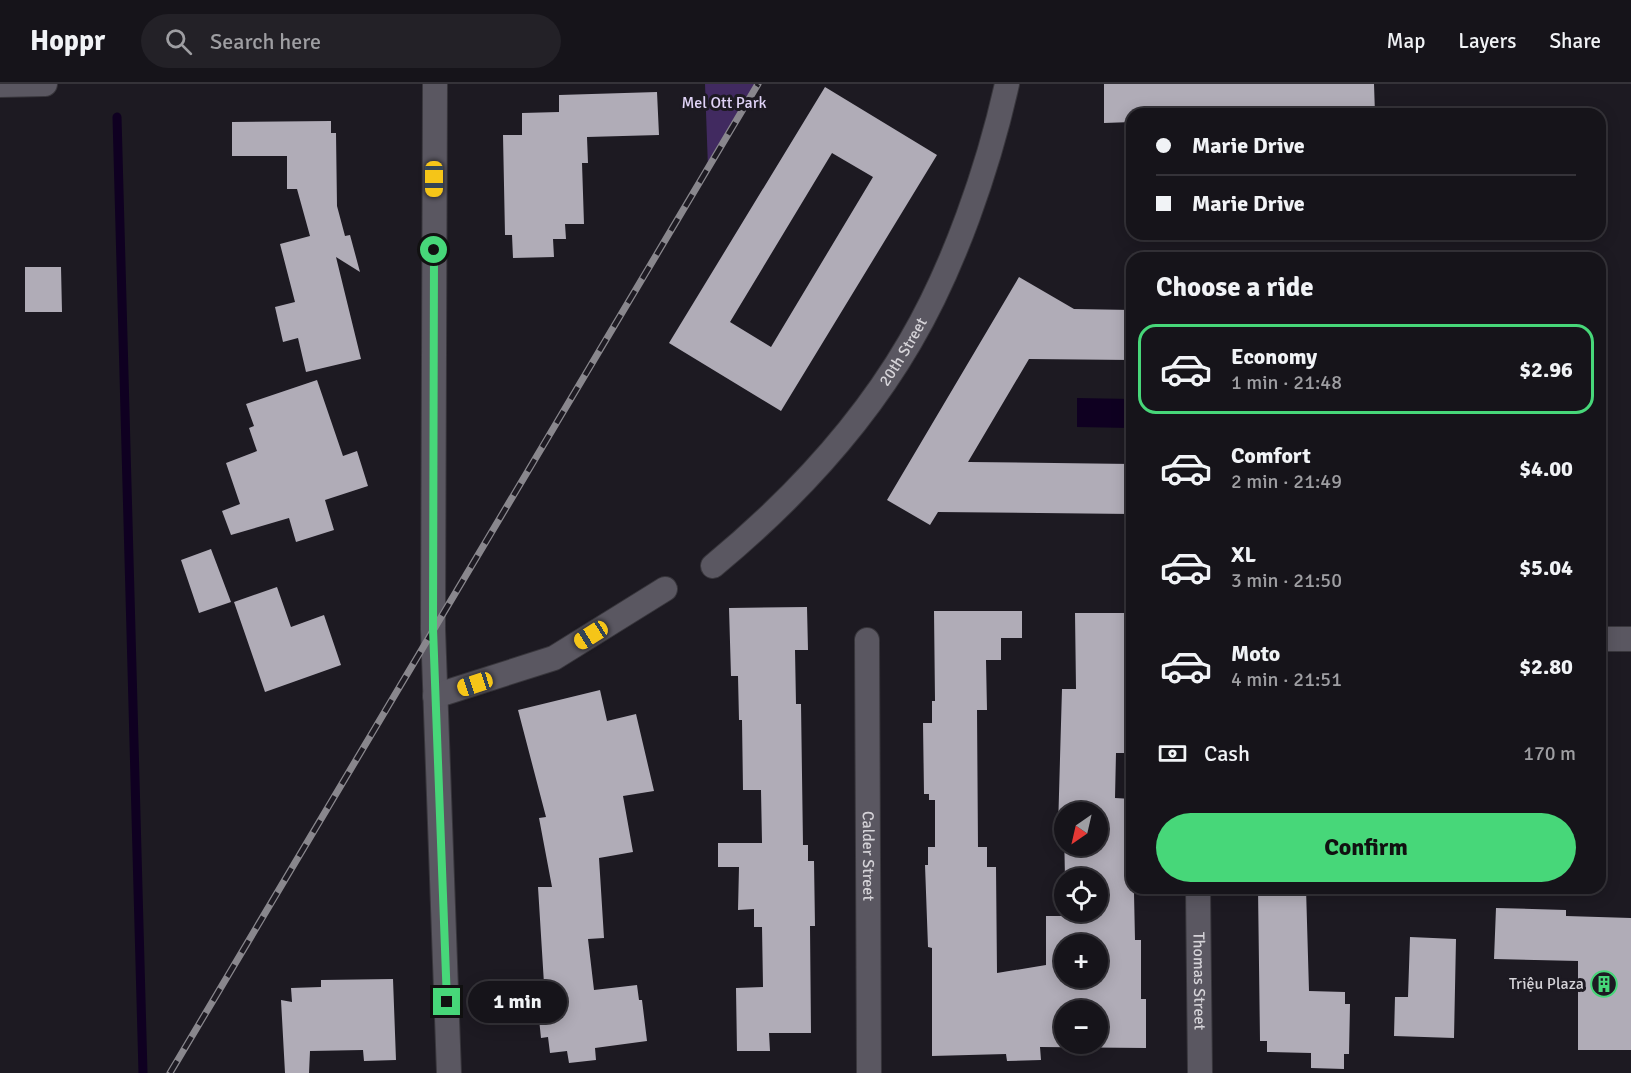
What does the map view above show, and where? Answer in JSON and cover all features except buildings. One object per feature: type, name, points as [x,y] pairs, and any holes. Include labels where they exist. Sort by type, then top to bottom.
[{"type":"street","points":[[0,85],[45,84]]},
{"type":"street","points":[[435,84],[435,696],[449,1073]]},
{"type":"street","name":"20th Street","points":[[713,566],[785,504],[848,432],[910,342],[962,236],[1007,84]]},
{"type":"street","points":[[435,696],[554,658],[665,589]]},
{"type":"street","points":[[1606,639],[1631,639]]},
{"type":"street","name":"Calder Street","points":[[867,640],[869,1073]]},
{"type":"street","name":"Thomas Street","points":[[1198,894],[1200,1073]]},
{"type":"green space","name":"Mel Ott Park","points":[[705,84],[758,84],[708,168]]},
{"type":"shaded area","points":[[1077,398],[1126,399],[1126,428],[1077,427]]},
{"type":"waterway","points":[[117,117],[143,1073]]},
{"type":"railway","points":[[170,1073],[758,84]]},
{"type":"place","name":"Triệu Plaza","points":[[1604,984]]},
{"type":"route","points":[[434,250],[433,629],[447,1002]]}]
